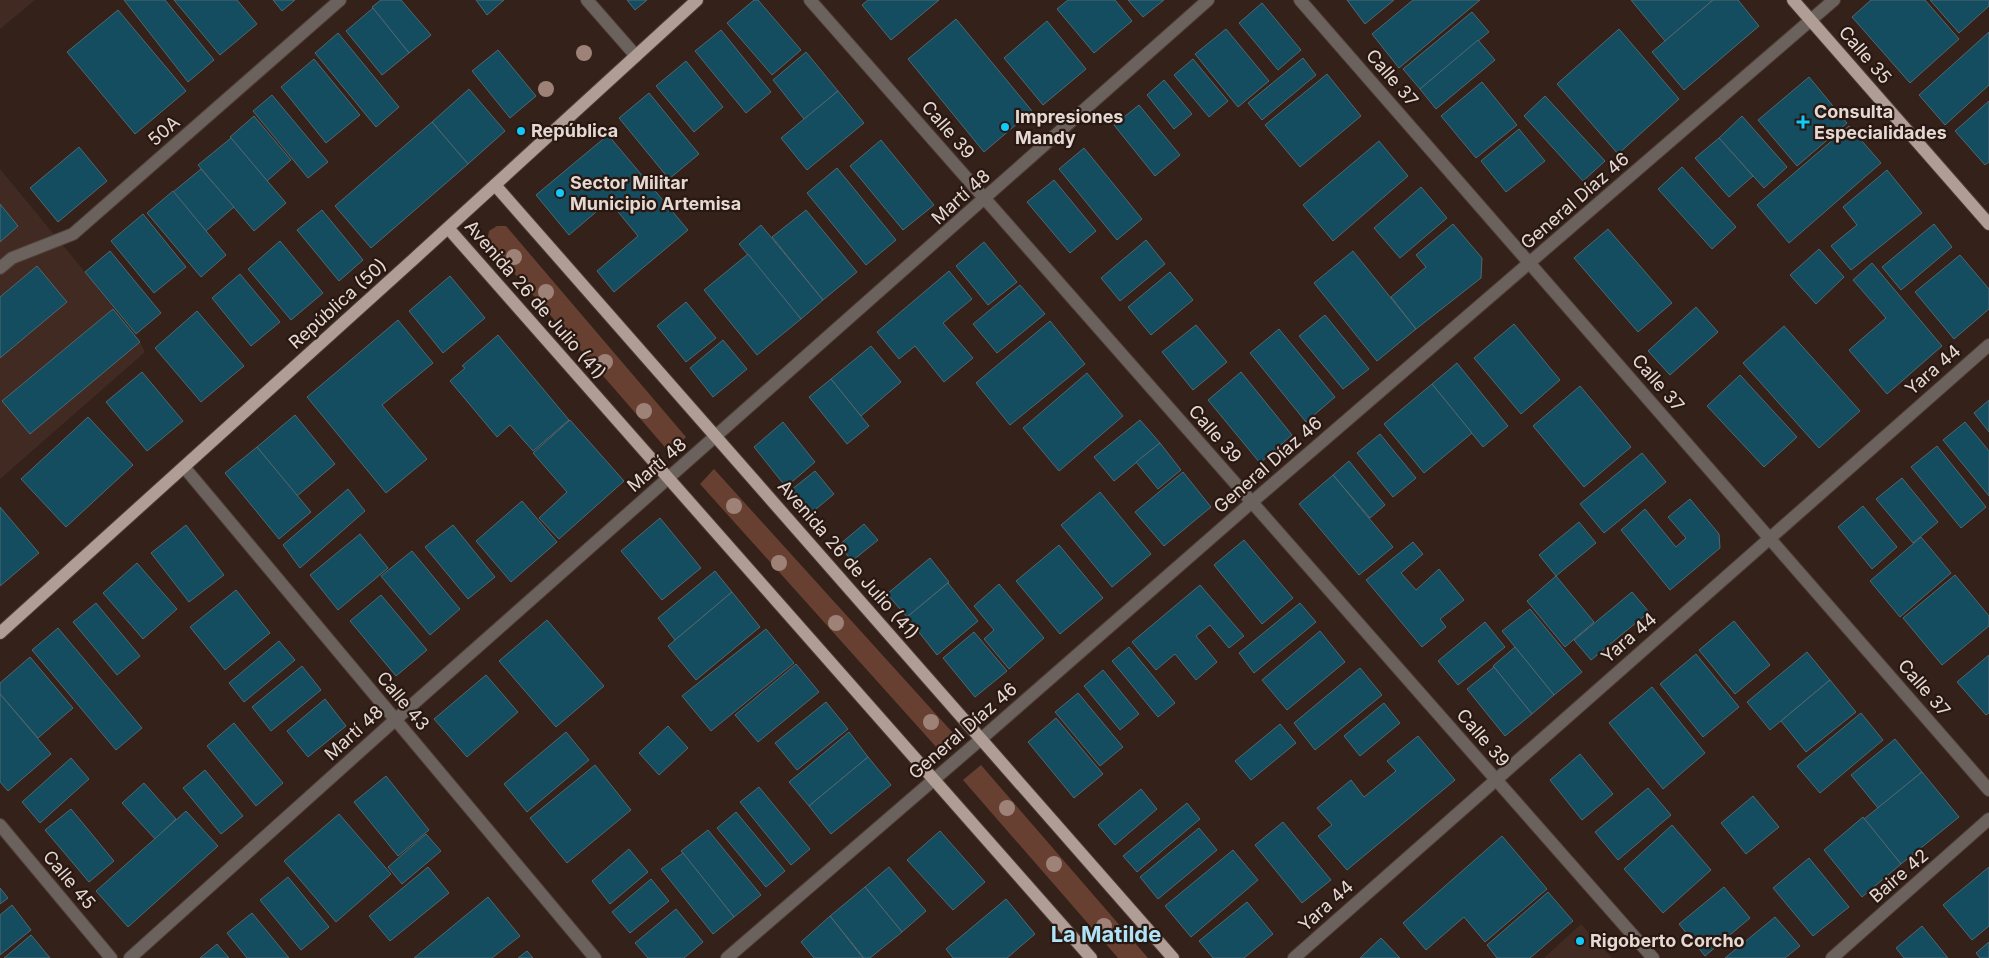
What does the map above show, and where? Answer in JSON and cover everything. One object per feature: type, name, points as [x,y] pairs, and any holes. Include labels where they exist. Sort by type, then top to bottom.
[{"type":"main road","name":"República (50)","points":[[0,633],[697,0]]},
{"type":"main road","name":"Calle 35","points":[[1793,0],[1989,224]]},
{"type":"main road","name":"Avenida 26 de Julio (41)","points":[[495,185],[1173,958]]},
{"type":"main road","name":"Avenida 26 de Julio (41)","points":[[448,228],[1091,958]]},
{"type":"street","name":"50A","points":[[0,268],[12,258],[73,234],[340,0]]},
{"type":"street","points":[[587,0],[636,56]]},
{"type":"street","name":"Calle 39","points":[[810,0],[1653,958]]},
{"type":"street","name":"Martí 48","points":[[130,958],[395,720],[1208,0]]},
{"type":"street","name":"Calle 37","points":[[1300,0],[1989,790]]},
{"type":"street","name":"General Díaz 46","points":[[727,958],[1834,0]]},
{"type":"street","name":"Yara 44","points":[[1294,958],[1989,345]]},
{"type":"street","name":"Calle 43","points":[[184,467],[595,958]]},
{"type":"street","name":"Baire 42","points":[[1832,958],[1989,819]]},
{"type":"street","name":"Calle 45","points":[[0,825],[111,958]]},
{"type":"shaded area","points":[[0,0],[35,0],[0,29]]},
{"type":"shaded area","points":[[0,169],[85,272],[140,342],[145,352],[0,479]]},
{"type":"shaded area","points":[[497,226],[506,226],[686,437],[670,453],[487,242],[489,231]]},
{"type":"shaded area","points":[[714,469],[953,733],[937,748],[700,484]]},
{"type":"shaded area","points":[[981,765],[1148,958],[1118,958],[963,780]]},
{"type":"shaded area","name":"Rigoberto Corcho","points":[[1581,924],[1612,958],[1544,958]]},
{"type":"building","points":[[124,0],[165,0],[214,60],[188,82]]},
{"type":"building","points":[[174,0],[237,0],[257,24],[220,55]]},
{"type":"building","points":[[273,0],[295,0],[282,11]]},
{"type":"building","points":[[381,0],[401,0],[431,35],[409,53],[372,7]]},
{"type":"building","points":[[476,0],[504,0],[487,15]]},
{"type":"building","points":[[627,0],[647,0],[635,10]]},
{"type":"building","points":[[754,0],[758,0],[801,50],[772,75],[727,23]]},
{"type":"building","points":[[868,0],[939,0],[891,40],[862,5]]},
{"type":"building","points":[[1068,0],[1115,0],[1132,21],[1094,53],[1057,9]]},
{"type":"building","points":[[1128,0],[1164,0],[1143,17]]},
{"type":"building","points":[[1347,0],[1394,0],[1365,24]]},
{"type":"building","points":[[1413,0],[1480,0],[1399,68],[1372,34]]},
{"type":"building","points":[[1631,0],[1713,0],[1665,41]]},
{"type":"building","points":[[1713,0],[1738,0],[1759,26],[1684,90],[1652,52]]},
{"type":"building","points":[[1871,0],[1925,0],[1959,39],[1910,83],[1852,17]]},
{"type":"building","points":[[1930,0],[1989,0],[1989,6],[1959,33]]},
{"type":"building","points":[[1262,3],[1301,50],[1278,70],[1239,23]]},
{"type":"building","points":[[373,8],[409,53],[382,75],[346,31]]},
{"type":"building","points":[[118,10],[186,91],[135,134],[67,52]]},
{"type":"building","points":[[1472,12],[1489,32],[1420,89],[1403,69]]},
{"type":"building","points":[[956,19],[1032,111],[984,152],[908,59]]},
{"type":"building","points":[[1047,21],[1086,69],[1043,105],[1004,58]]},
{"type":"building","points":[[1226,29],[1269,81],[1238,107],[1195,54]]},
{"type":"building","points":[[1619,29],[1679,99],[1618,154],[1557,84]]},
{"type":"building","points":[[721,30],[771,92],[746,113],[695,51]]},
{"type":"building","points":[[1989,32],[1989,85],[1945,125],[1919,95]]},
{"type":"building","points":[[338,33],[399,107],[376,127],[315,53]]},
{"type":"building","points":[[1478,40],[1495,60],[1436,109],[1420,89]]},
{"type":"building","points":[[498,50],[536,96],[510,118],[472,71]]},
{"type":"building","points":[[806,52],[838,91],[804,119],[773,80]]},
{"type":"building","points":[[1303,58],[1316,75],[1262,120],[1248,103]]},
{"type":"building","points":[[314,59],[360,115],[326,143],[281,87]]},
{"type":"building","points":[[1193,59],[1228,101],[1209,117],[1174,75]]},
{"type":"building","points":[[686,61],[723,107],[694,132],[656,86]]},
{"type":"building","points":[[1327,74],[1361,116],[1300,167],[1265,125]]},
{"type":"building","name":"Consulta Especialidades","points":[[1809,77],[1847,123],[1797,166],[1758,120]]},
{"type":"building","points":[[1164,80],[1192,114],[1174,129],[1147,95]]},
{"type":"building","points":[[1482,82],[1517,125],[1476,158],[1441,116]]},
{"type":"building","points":[[469,89],[505,131],[468,164],[432,122]]},
{"type":"building","points":[[838,91],[864,123],[807,170],[781,138]]},
{"type":"building","points":[[649,93],[699,154],[669,179],[619,118]]},
{"type":"building","points":[[272,95],[328,162],[308,178],[253,111]]},
{"type":"building","points":[[1545,96],[1605,161],[1583,181],[1524,116]]},
{"type":"building","points":[[1989,101],[1989,162],[1985,165],[1955,131]]},
{"type":"building","points":[[1139,105],[1180,155],[1155,176],[1114,125]]},
{"type":"building","points":[[254,116],[291,160],[267,181],[230,137]]},
{"type":"building","points":[[1742,116],[1787,167],[1764,188],[1719,138]]},
{"type":"building","points":[[432,122],[468,164],[371,248],[335,206]]},
{"type":"building","points":[[1849,126],[1881,163],[1789,243],[1757,205]]},
{"type":"building","points":[[1519,129],[1545,161],[1506,192],[1481,161]]},
{"type":"building","points":[[608,135],[688,230],[614,292],[597,271],[638,236],[609,201],[569,235],[536,195]]},
{"type":"building","points":[[231,138],[286,203],[254,231],[198,165]]},
{"type":"building","points":[[1719,138],[1753,176],[1729,197],[1695,158]]},
{"type":"building","points":[[881,140],[934,205],[903,230],[850,166]]},
{"type":"building","points":[[1379,141],[1408,176],[1333,241],[1303,205]]},
{"type":"building","points":[[79,147],[107,181],[58,222],[30,188]]},
{"type":"building","points":[[1084,148],[1142,219],[1117,240],[1059,169]]},
{"type":"building","points":[[1682,167],[1736,227],[1712,249],[1658,189]]},
{"type":"building","points":[[837,168],[896,240],[866,265],[807,193]]},
{"type":"building","points":[[201,169],[234,207],[206,231],[173,192]]},
{"type":"building","points":[[1887,170],[1922,213],[1851,270],[1831,246],[1857,225],[1843,207]]},
{"type":"building","points":[[1054,180],[1096,231],[1070,253],[1027,202]]},
{"type":"building","points":[[1421,187],[1447,218],[1400,258],[1374,228]]},
{"type":"building","points":[[173,191],[226,255],[201,277],[147,213]]},
{"type":"building","points":[[0,204],[18,226],[0,242]]},
{"type":"building","points":[[322,210],[363,260],[339,281],[297,230]]},
{"type":"building","points":[[806,210],[857,272],[823,300],[772,237]]},
{"type":"building","points":[[143,214],[186,267],[154,293],[111,241]]},
{"type":"building","points":[[1453,224],[1482,258],[1481,278],[1416,329],[1391,297],[1426,267],[1416,255]]},
{"type":"building","points":[[1934,224],[1952,247],[1901,290],[1882,267]]},
{"type":"building","points":[[761,225],[823,300],[801,319],[739,244]]},
{"type":"building","points":[[1608,229],[1672,303],[1638,332],[1574,258]]},
{"type":"building","points":[[1146,240],[1165,264],[1120,301],[1101,278]]},
{"type":"building","points":[[280,241],[323,293],[291,320],[248,269]]},
{"type":"building","points":[[984,242],[1017,282],[988,305],[956,266]]},
{"type":"building","points":[[1819,249],[1844,277],[1816,304],[1790,275]]},
{"type":"building","points":[[110,251],[161,313],[136,334],[85,272]]},
{"type":"building","points":[[1353,251],[1416,329],[1377,361],[1314,283]]},
{"type":"building","points":[[748,254],[801,319],[757,355],[704,290]]},
{"type":"building","points":[[1960,255],[1989,289],[1989,309],[1954,339],[1915,292]]},
{"type":"building","points":[[1872,263],[1942,346],[1887,394],[1849,350],[1886,318],[1853,280]]},
{"type":"building","points":[[37,266],[67,302],[0,358],[0,297]]},
{"type":"building","points":[[949,271],[972,299],[943,323],[973,358],[944,382],[915,346],[899,359],[877,332]]},
{"type":"building","points":[[1170,272],[1193,300],[1151,335],[1128,307]]},
{"type":"building","points":[[240,274],[280,322],[251,346],[212,298]]},
{"type":"building","points":[[450,276],[485,318],[443,353],[409,311]]},
{"type":"building","points":[[1020,285],[1045,314],[997,353],[973,324]]},
{"type":"building","points":[[686,302],[716,338],[686,362],[657,326]]},
{"type":"building","points":[[1696,307],[1718,332],[1670,375],[1648,351]]},
{"type":"building","points":[[113,309],[140,342],[30,434],[2,401]]},
{"type":"building","points":[[197,311],[244,366],[201,402],[155,348]]},
{"type":"building","points":[[1325,315],[1369,369],[1343,389],[1299,336]]},
{"type":"building","points":[[398,320],[433,363],[382,405],[427,459],[386,493],[307,397]]},
{"type":"building","points":[[1050,321],[1085,364],[1010,425],[976,383]]},
{"type":"building","points":[[1514,324],[1560,380],[1521,414],[1474,358]]},
{"type":"building","points":[[1196,325],[1227,362],[1193,390],[1162,352]]},
{"type":"building","points":[[1784,326],[1860,411],[1819,448],[1743,363]]},
{"type":"building","points":[[1279,329],[1335,397],[1306,422],[1250,353]]},
{"type":"building","points":[[498,335],[569,420],[533,451],[510,425],[497,437],[450,381],[465,368],[462,366]]},
{"type":"building","points":[[723,340],[747,369],[713,397],[690,368]]},
{"type":"building","points":[[871,346],[901,382],[861,416],[831,379]]},
{"type":"building","points":[[1457,363],[1508,426],[1483,447],[1432,384]]},
{"type":"building","points":[[142,372],[183,421],[147,451],[106,402]]},
{"type":"building","points":[[1241,372],[1292,435],[1260,463],[1208,400]]},
{"type":"building","points":[[1087,373],[1123,416],[1059,471],[1023,428]]},
{"type":"building","points":[[1740,375],[1797,437],[1764,467],[1707,406]]},
{"type":"building","points":[[831,379],[869,426],[847,444],[809,397]]},
{"type":"building","points":[[1432,384],[1472,433],[1424,473],[1384,424]]},
{"type":"building","points":[[1580,386],[1631,447],[1584,487],[1533,426]]},
{"type":"building","points":[[1989,400],[1989,432],[1974,413]]},
{"type":"building","points":[[295,415],[335,464],[297,496],[257,447]]},
{"type":"building","points":[[88,417],[133,465],[66,527],[21,479]]},
{"type":"building","points":[[570,420],[624,481],[559,539],[539,518],[567,492],[533,453]]},
{"type":"building","points":[[1140,420],[1160,443],[1114,481],[1094,457]]},
{"type":"building","points":[[783,422],[815,462],[786,487],[754,447]]},
{"type":"building","points":[[1965,422],[1989,451],[1989,496],[1943,440]]},
{"type":"building","points":[[1380,434],[1416,478],[1393,497],[1357,453]]},
{"type":"building","points":[[1160,443],[1181,470],[1158,489],[1136,462]]},
{"type":"building","points":[[1937,446],[1986,507],[1961,528],[1911,467]]},
{"type":"building","points":[[257,447],[311,512],[279,539],[225,473]]},
{"type":"building","points":[[1642,453],[1666,482],[1604,533],[1580,504]]},
{"type":"building","points":[[1349,461],[1385,505],[1370,518],[1333,475]]},
{"type":"building","points":[[815,471],[834,494],[810,514],[791,490]]},
{"type":"building","points":[[1183,472],[1211,507],[1164,546],[1135,512]]},
{"type":"building","points":[[1333,475],[1393,547],[1359,575],[1299,504]]},
{"type":"building","points":[[1902,478],[1938,522],[1913,543],[1876,499]]},
{"type":"building","points":[[348,489],[365,511],[300,568],[283,545]]},
{"type":"building","points":[[1100,492],[1151,554],[1112,587],[1061,525]]},
{"type":"building","points":[[1690,499],[1719,534],[1720,548],[1670,590],[1621,530],[1645,509],[1676,547],[1686,538],[1668,517]]},
{"type":"building","points":[[522,501],[557,542],[511,582],[476,541]]},
{"type":"building","points":[[1863,506],[1897,547],[1872,569],[1838,527]]},
{"type":"building","points":[[0,507],[39,553],[0,586]]},
{"type":"building","points":[[660,518],[701,568],[662,600],[621,551]]},
{"type":"building","points":[[1579,522],[1596,543],[1556,576],[1539,555]]},
{"type":"building","points":[[864,524],[878,540],[852,561],[839,545]]},
{"type":"building","points":[[186,525],[224,575],[189,602],[151,553]]},
{"type":"building","points":[[453,525],[495,577],[468,599],[425,547]]},
{"type":"building","points":[[360,534],[388,568],[338,610],[310,575]]},
{"type":"building","points":[[1921,537],[1951,573],[1900,617],[1870,581]]},
{"type":"building","points":[[1244,540],[1293,598],[1262,624],[1214,565]]},
{"type":"building","points":[[1413,542],[1423,554],[1401,573],[1416,590],[1439,569],[1464,600],[1440,619],[1446,627],[1422,647],[1366,580]]},
{"type":"building","points":[[1059,545],[1103,598],[1060,634],[1016,581]]},
{"type":"building","points":[[412,551],[460,609],[430,635],[381,576]]},
{"type":"building","points":[[930,558],[949,582],[907,617],[887,594]]},
{"type":"building","points":[[137,563],[177,609],[143,639],[103,593]]},
{"type":"building","points":[[715,571],[732,592],[675,640],[658,618]]},
{"type":"building","points":[[1955,575],[1989,616],[1989,626],[1942,665],[1903,618]]},
{"type":"building","points":[[1556,576],[1594,622],[1565,647],[1527,601]]},
{"type":"building","points":[[948,583],[978,621],[937,655],[907,617]]},
{"type":"building","points":[[999,584],[1044,638],[1009,669],[984,639],[994,630],[974,606]]},
{"type":"building","points":[[1200,585],[1244,636],[1229,648],[1210,625],[1196,636],[1217,662],[1196,680],[1175,654],[1156,670],[1132,642]]},
{"type":"building","points":[[236,590],[270,633],[225,670],[190,627]]},
{"type":"building","points":[[732,592],[760,627],[696,680],[668,646]]},
{"type":"building","points":[[1632,592],[1649,612],[1591,660],[1574,640]]},
{"type":"building","points":[[381,595],[427,650],[396,676],[350,621]]},
{"type":"building","points":[[96,603],[140,656],[117,675],[73,622]]},
{"type":"building","points":[[1300,603],[1316,622],[1254,673],[1239,653]]},
{"type":"building","points":[[1530,609],[1582,672],[1554,695],[1502,631]]},
{"type":"building","points":[[547,620],[604,686],[556,727],[499,661]]},
{"type":"building","points":[[1734,621],[1770,665],[1735,694],[1699,650]]},
{"type":"building","points":[[1485,622],[1505,647],[1458,685],[1438,661]]},
{"type":"building","points":[[58,628],[142,728],[116,750],[32,650]]},
{"type":"building","points":[[766,629],[794,663],[711,731],[682,696]]},
{"type":"building","points":[[1320,631],[1345,662],[1287,710],[1262,680]]},
{"type":"building","points":[[974,632],[1007,671],[975,697],[943,658]]},
{"type":"building","points":[[279,641],[295,660],[244,702],[229,683]]},
{"type":"building","points":[[1129,647],[1175,703],[1158,717],[1112,661]]},
{"type":"building","points":[[1515,647],[1554,695],[1532,714],[1493,666]]},
{"type":"building","points":[[1807,652],[1830,680],[1770,730],[1747,702]]},
{"type":"building","points":[[1696,654],[1739,707],[1703,737],[1660,684]]},
{"type":"building","points":[[1989,655],[1989,713],[1986,715],[1957,682]]},
{"type":"building","points":[[30,657],[73,708],[38,738],[0,694],[0,683]]},
{"type":"building","points":[[796,664],[819,692],[758,742],[735,715]]},
{"type":"building","points":[[302,666],[321,690],[271,731],[252,707]]},
{"type":"building","points":[[1494,667],[1532,714],[1505,736],[1467,689]]},
{"type":"building","points":[[1360,668],[1382,695],[1315,750],[1294,723]]},
{"type":"building","points":[[1103,670],[1139,714],[1120,730],[1084,686]]},
{"type":"building","points":[[486,675],[518,712],[467,757],[434,719]]},
{"type":"building","points":[[1830,680],[1856,712],[1806,752],[1781,721]]},
{"type":"building","points":[[1652,687],[1705,753],[1663,789],[1609,723]]},
{"type":"building","points":[[1078,693],[1123,747],[1100,766],[1055,712]]},
{"type":"building","points":[[0,694],[51,754],[8,791],[0,782]]},
{"type":"building","points":[[325,699],[346,726],[308,757],[287,731]]},
{"type":"building","points":[[826,702],[848,729],[797,770],[775,743]]},
{"type":"building","points":[[1384,703],[1400,723],[1360,756],[1344,736]]},
{"type":"building","points":[[1861,713],[1883,740],[1820,793],[1797,766]]},
{"type":"building","points":[[1056,718],[1103,774],[1074,798],[1028,742]]},
{"type":"building","points":[[234,723],[283,783],[256,806],[207,746]]},
{"type":"building","points":[[1280,724],[1296,743],[1251,780],[1235,761]]},
{"type":"building","points":[[668,726],[688,748],[659,775],[639,753]]},
{"type":"building","points":[[566,732],[589,760],[527,812],[504,784]]},
{"type":"building","points":[[849,732],[868,757],[809,806],[789,782]]},
{"type":"building","points":[[1418,736],[1455,780],[1347,870],[1318,836],[1332,825],[1317,808],[1351,780],[1364,797],[1396,771],[1387,761]]},
{"type":"building","points":[[1895,739],[1922,772],[1878,808],[1851,775]]},
{"type":"building","points":[[1580,754],[1613,794],[1582,820],[1550,780]]},
{"type":"building","points":[[868,757],[891,785],[831,834],[809,806]]},
{"type":"building","points":[[71,758],[89,779],[40,823],[22,802]]},
{"type":"building","points":[[595,765],[631,810],[567,863],[530,818]]},
{"type":"building","points":[[205,770],[243,816],[221,834],[183,788]]},
{"type":"building","points":[[1922,772],[1959,817],[1901,864],[1864,819]]},
{"type":"building","points":[[386,776],[429,830],[398,856],[354,802]]},
{"type":"building","points":[[144,783],[176,819],[155,839],[122,803]]},
{"type":"building","points":[[759,787],[810,849],[791,865],[740,802]]},
{"type":"building","points":[[1648,788],[1671,815],[1618,860],[1595,832]]},
{"type":"building","points":[[1141,789],[1157,809],[1115,845],[1098,825]]},
{"type":"building","points":[[1753,796],[1779,827],[1746,854],[1721,823]]},
{"type":"building","points":[[1187,803],[1200,819],[1137,872],[1123,856]]},
{"type":"building","points":[[71,809],[114,861],[89,882],[45,830]]},
{"type":"building","points":[[186,811],[218,846],[128,927],[96,891]]},
{"type":"building","points":[[736,812],[785,871],[766,887],[717,828]]},
{"type":"building","points":[[339,814],[391,874],[336,922],[284,861]]},
{"type":"building","points":[[1863,817],[1901,864],[1862,897],[1824,850]]},
{"type":"building","points":[[1283,822],[1331,880],[1302,903],[1255,845]]},
{"type":"building","points":[[1672,825],[1711,870],[1663,913],[1624,869]]},
{"type":"building","points":[[1199,828],[1217,850],[1158,899],[1140,877]]},
{"type":"building","points":[[708,830],[761,895],[734,917],[681,851]]},
{"type":"building","points":[[940,831],[985,882],[953,910],[907,860]]},
{"type":"building","points":[[426,834],[441,851],[402,884],[388,867]]},
{"type":"building","points":[[1502,836],[1547,889],[1485,942],[1464,917],[1426,950],[1403,923]]},
{"type":"building","points":[[629,849],[648,872],[610,904],[592,881]]},
{"type":"building","points":[[1233,850],[1258,880],[1191,937],[1165,906]]},
{"type":"building","points":[[683,853],[734,917],[713,934],[661,869]]},
{"type":"building","points":[[1809,858],[1849,907],[1813,936],[1773,888]]},
{"type":"building","points":[[428,867],[449,893],[390,941],[369,916]]},
{"type":"building","points":[[889,867],[926,911],[902,932],[865,887]]},
{"type":"building","points":[[1989,867],[1989,926],[1972,940],[1943,905]]},
{"type":"building","points":[[288,877],[329,927],[301,950],[260,900]]},
{"type":"building","points":[[651,879],[669,901],[630,933],[612,912]]},
{"type":"building","points":[[865,887],[902,932],[870,958],[864,958],[830,916]]},
{"type":"building","points":[[1724,887],[1750,918],[1705,956],[1679,924]]},
{"type":"building","points":[[0,888],[8,898],[0,904]]},
{"type":"building","points":[[1548,892],[1573,921],[1530,958],[1497,958],[1487,945]]},
{"type":"building","points":[[488,897],[520,936],[492,958],[414,958]]},
{"type":"building","points":[[1006,899],[1035,934],[1007,958],[953,958],[946,949]]},
{"type":"building","points":[[1247,902],[1273,934],[1244,958],[1213,958],[1199,941]]},
{"type":"building","points":[[12,905],[31,930],[0,955],[0,915]]},
{"type":"building","points":[[676,909],[703,942],[684,958],[648,958],[635,943]]},
{"type":"building","points":[[252,913],[289,958],[247,958],[227,933]]},
{"type":"building","points":[[830,916],[863,958],[814,958],[801,942]]},
{"type":"building","points":[[1775,917],[1800,946],[1785,958],[1725,958]]},
{"type":"building","points":[[1922,926],[1948,958],[1904,958],[1896,948]]},
{"type":"building","points":[[31,935],[50,958],[4,958]]},
{"type":"building","points":[[1381,938],[1400,958],[1360,958]]},
{"type":"building","points":[[1989,942],[1989,958],[1980,958],[1976,953]]},
{"type":"building","points":[[217,944],[229,958],[200,958]]},
{"type":"building","points":[[527,951],[533,958],[518,958]]},
{"type":"place","name":"Consulta Especialidades","points":[[1803,122]]},
{"type":"place","name":"Impresiones Mandy","points":[[1005,127]]},
{"type":"place","name":"República","points":[[521,131]]},
{"type":"place","name":"Sector Militar Municipio Artemisa","points":[[560,193]]},
{"type":"place","name":"Rigoberto Corcho","points":[[1580,941]]},
{"type":"district","name":"La Matilde","points":[[1106,934]]}]
